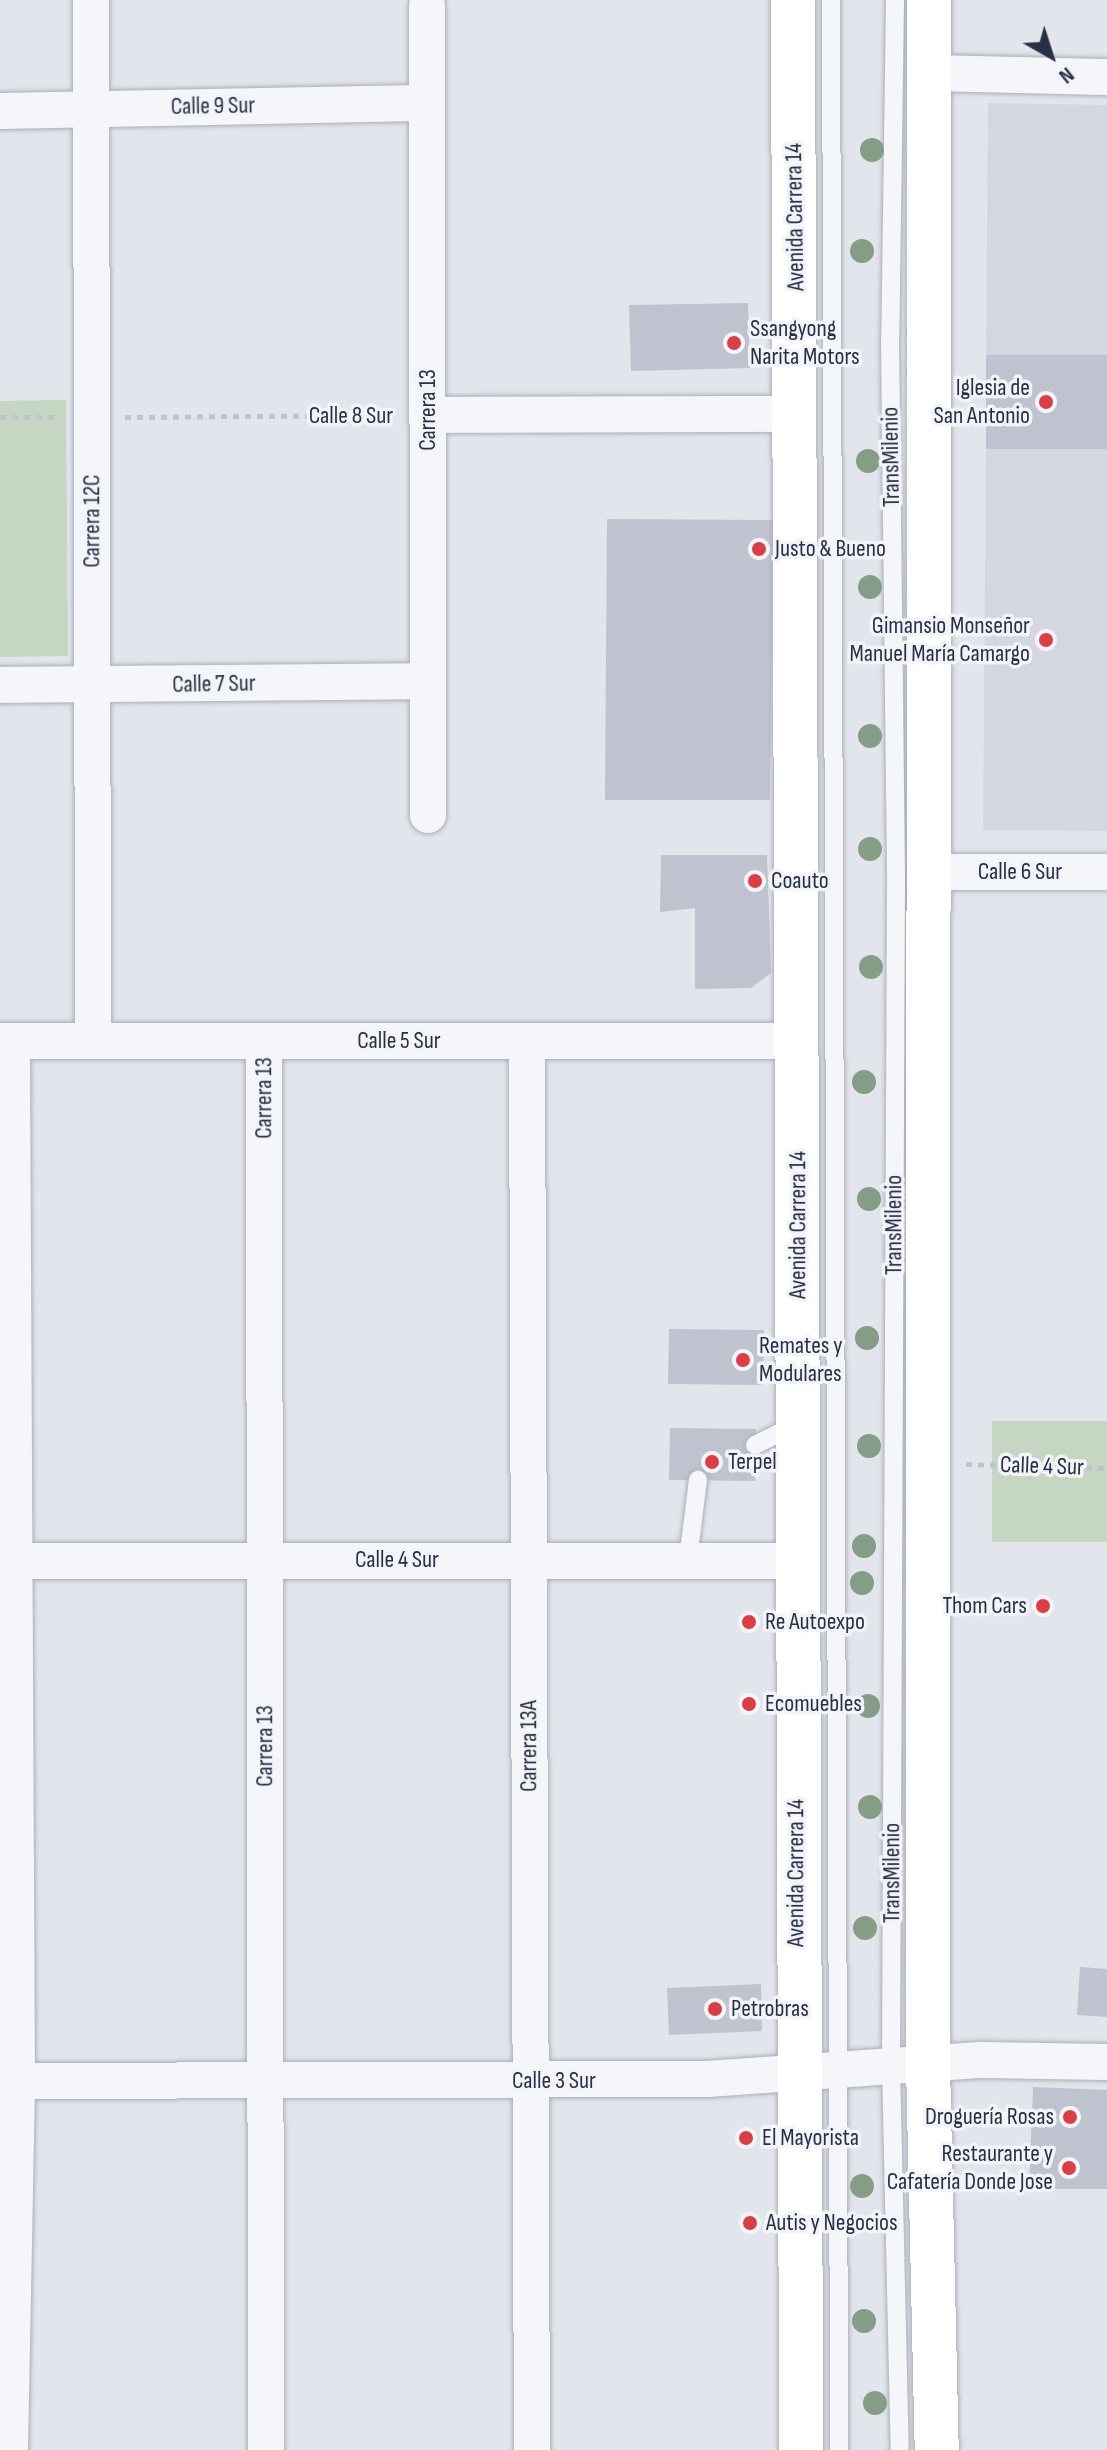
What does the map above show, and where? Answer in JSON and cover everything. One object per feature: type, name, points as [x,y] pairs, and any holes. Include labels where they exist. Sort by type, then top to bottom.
[{"type":"main road","name":"Avenida Carrera 14","points":[[793,0],[798,414],[800,1422],[794,1561],[818,2072],[801,2450]]},
{"type":"main road","points":[[929,0],[932,872],[929,1464],[910,2065],[937,2450]]},
{"type":"street","name":"Carrera 12C","points":[[91,0],[93,1041]]},
{"type":"street","name":"Carrera 13","points":[[427,6],[428,815]]},
{"type":"street","points":[[929,73],[1107,77]]},
{"type":"street","name":"Calle 9 Sur","points":[[0,111],[427,103]]},
{"type":"street","name":"Calle 8 Sur","points":[[428,415],[798,414]]},
{"type":"street","name":"Calle 7 Sur","points":[[0,685],[428,681]]},
{"type":"street","name":"Calle 6 Sur","points":[[932,872],[1107,872]]},
{"type":"street","points":[[6,1041],[10,2450]]},
{"type":"street","name":"Calle 5 Sur","points":[[6,1041],[797,1041]]},
{"type":"street","name":"Carrera 13","points":[[264,1041],[266,2450]]},
{"type":"street","name":"Carrera 13A","points":[[527,1041],[532,2450]]},
{"type":"street","name":"Calle 4 Sur","points":[[6,1561],[794,1561]]},
{"type":"street","name":"Calle 3 Sur","points":[[9,2080],[531,2081],[818,2072],[910,2065],[1107,2062]]},
{"type":"lane","points":[[831,0],[818,2072],[839,2450]]},
{"type":"lane","name":"TransMilenio","points":[[895,0],[890,339],[910,2065],[900,2450]]},
{"type":"lane","points":[[755,1445],[800,1422]]},
{"type":"lane","points":[[688,1559],[698,1480]]},
{"type":"path","name":"Calle 8 Sur","points":[[0,417],[428,415]]},
{"type":"path","name":"Calle 4 Sur","points":[[929,1464],[1107,1468]]},
{"type":"shaded area","points":[[988,103],[1107,105],[1107,355],[986,355]]},
{"type":"shaded area","name":"Gimansio Monseñor Manuel María Camargo","points":[[986,449],[1107,449],[1107,831],[983,830]]},
{"type":"green space","points":[[66,400],[68,656],[0,657],[0,401]]},
{"type":"green space","points":[[992,1421],[1107,1421],[1107,1542],[992,1542]]},
{"type":"building","points":[[748,303],[750,368],[631,371],[629,305]]},
{"type":"building","name":"Iglesia de San Antonio","points":[[986,355],[1107,355],[1107,449],[986,449]]},
{"type":"building","points":[[607,519],[773,520],[770,800],[605,800]]},
{"type":"building","points":[[661,855],[767,855],[771,973],[751,988],[695,989],[695,908],[660,912]]},
{"type":"building","points":[[669,1329],[764,1330],[763,1385],[668,1384]]},
{"type":"building","name":"Terpel","points":[[670,1428],[756,1429],[755,1481],[669,1480]]},
{"type":"building","points":[[1080,1967],[1107,1969],[1107,2017],[1077,2015]]},
{"type":"building","name":"Petrobras","points":[[761,1984],[762,2031],[669,2035],[667,1988]]},
{"type":"building","points":[[1033,2087],[1107,2090],[1107,2189],[1029,2189]]},
{"type":"place","name":"Ssangyong Narita Motors","points":[[734,343]]},
{"type":"place","name":"Iglesia de San Antonio","points":[[1046,402]]},
{"type":"place","name":"Justo & Bueno","points":[[759,549]]},
{"type":"place","name":"Gimansio Monseñor Manuel María Camargo","points":[[1046,640]]},
{"type":"place","name":"Coauto","points":[[755,881]]},
{"type":"place","name":"Remates y Modulares","points":[[743,1360]]},
{"type":"place","name":"Terpel","points":[[712,1462]]},
{"type":"place","name":"Thom Cars","points":[[1043,1606]]},
{"type":"place","name":"Re Autoexpo","points":[[749,1622]]},
{"type":"place","name":"Ecomuebles","points":[[749,1704]]},
{"type":"place","name":"Petrobras","points":[[715,2009]]},
{"type":"place","name":"Droguería Rosas","points":[[1070,2117]]},
{"type":"place","name":"El Mayorista","points":[[746,2138]]},
{"type":"place","name":"Restaurante y Cafatería Donde Jose","points":[[1069,2168]]},
{"type":"place","name":"Autis y Negocios","points":[[750,2223]]}]
